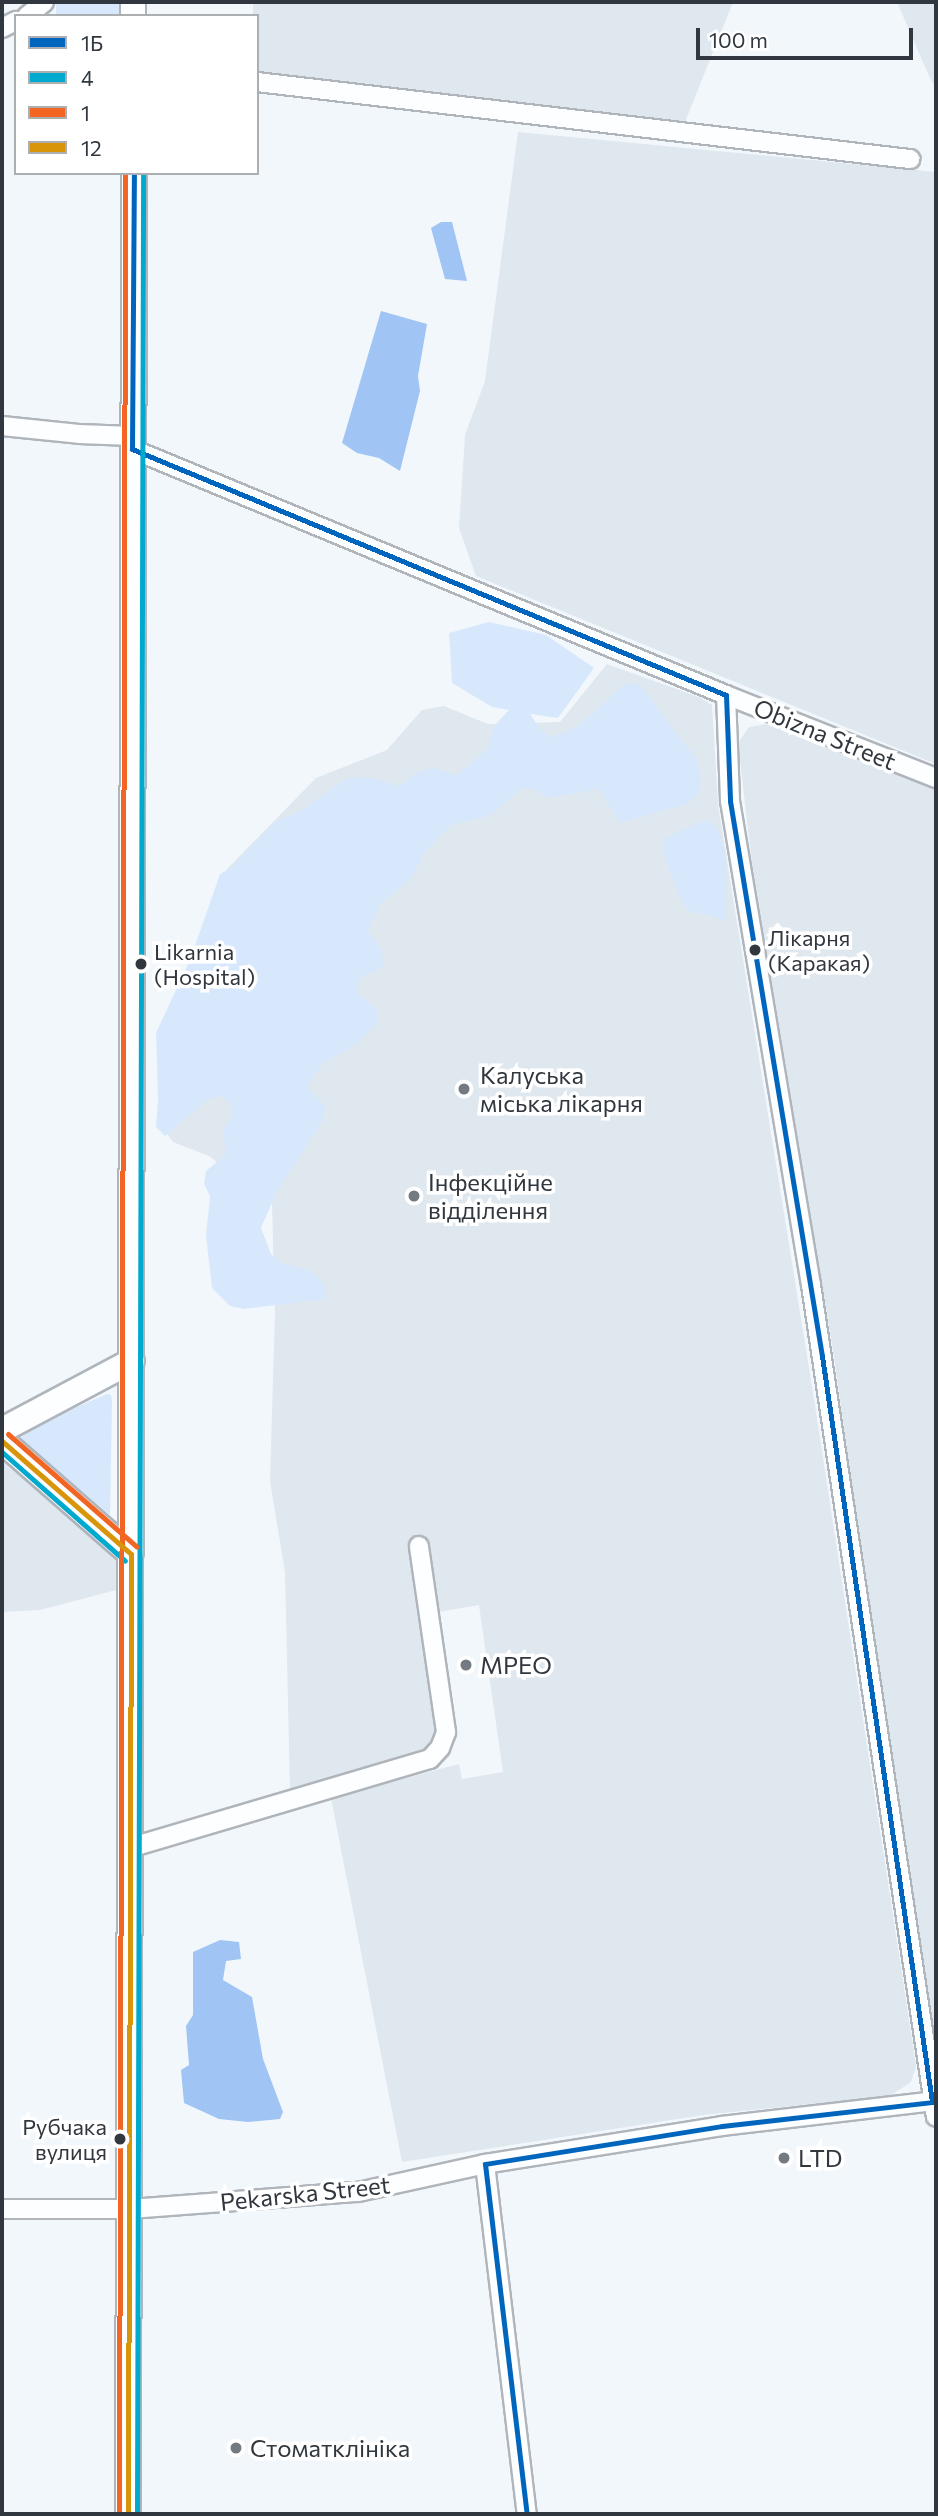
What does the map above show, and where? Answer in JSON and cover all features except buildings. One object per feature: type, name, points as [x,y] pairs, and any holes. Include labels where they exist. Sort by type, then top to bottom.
[{"type":"main road","points":[[128,2514],[134,175]]},
{"type":"main road","points":[[2,1430],[132,1361]]},
{"type":"main road","points":[[2,1441],[131,1554]]},
{"type":"street","points":[[29,14],[44,2]]},
{"type":"street","points":[[259,82],[910,159]]},
{"type":"street","name":"Obizna Street","points":[[2,426],[132,442],[726,695],[936,778]]},
{"type":"street","points":[[726,695],[730,801],[813,1297],[935,2107]]},
{"type":"street","points":[[129,1847],[430,1759],[440,1748],[446,1732],[419,1546]]},
{"type":"street","name":"Pekarska Street","points":[[2,2209],[130,2209],[358,2192],[485,2164],[722,2126],[935,2107]]},
{"type":"street","points":[[485,2164],[527,2514]]},
{"type":"shaded area","points":[[56,2],[119,2],[119,14],[56,14]]},
{"type":"shaded area","points":[[253,2],[733,2],[683,127],[259,76],[259,14],[253,14]]},
{"type":"shaded area","points":[[897,2],[936,2],[936,89],[929,76]]},
{"type":"shaded area","points":[[518,132],[936,172],[936,764],[476,576],[459,528],[465,435],[485,381]]},
{"type":"shaded area","points":[[489,622],[546,635],[594,668],[558,718],[530,714],[541,730],[552,737],[577,727],[626,683],[639,684],[696,758],[701,783],[696,796],[686,804],[620,823],[599,789],[547,798],[536,790],[522,788],[491,815],[451,825],[423,854],[412,878],[381,903],[368,930],[382,952],[383,966],[359,979],[358,993],[378,1010],[377,1023],[358,1043],[322,1064],[307,1087],[326,1108],[323,1120],[277,1191],[261,1228],[271,1254],[281,1263],[306,1269],[317,1276],[326,1286],[326,1299],[244,1309],[230,1306],[212,1288],[206,1236],[210,1196],[204,1184],[206,1171],[226,1154],[223,1130],[231,1118],[231,1104],[220,1096],[207,1100],[165,1136],[156,1127],[156,1033],[190,960],[220,874],[231,868],[275,822],[302,810],[347,778],[374,778],[398,786],[418,772],[432,768],[457,775],[487,749],[495,725],[509,710],[492,707],[452,683],[449,633]]},
{"type":"shaded area","points":[[607,664],[701,698],[712,705],[718,805],[814,1399],[916,2066],[911,2082],[890,2096],[703,2115],[402,2162],[331,1798],[459,1764],[462,1779],[503,1772],[479,1605],[421,1615],[438,1735],[432,1749],[423,1755],[290,1790],[285,1572],[270,1481],[275,1311],[272,1204],[209,1156],[173,1142],[161,1126],[202,929],[227,869],[316,778],[387,750],[422,710],[444,706],[488,724],[560,722]]},
{"type":"shaded area","points":[[773,723],[936,789],[936,2068],[888,1749],[835,1363],[751,855],[738,743],[749,727]]},
{"type":"shaded area","points":[[705,820],[717,827],[726,851],[726,920],[689,911],[681,901],[663,852],[665,838]]},
{"type":"shaded area","points":[[107,1394],[111,1395],[112,1402],[110,1515],[20,1439],[31,1427]]},
{"type":"shaded area","points":[[2,1462],[96,1536],[120,1563],[120,1589],[40,1610],[2,1612]]},
{"type":"water","points":[[441,222],[452,222],[467,281],[445,279],[431,228]]},
{"type":"water","points":[[381,311],[427,324],[418,376],[420,391],[400,471],[379,458],[357,453],[342,443]]},
{"type":"water","points":[[220,1940],[239,1942],[241,1959],[226,1961],[223,1980],[252,1997],[263,2059],[283,2112],[280,2119],[248,2122],[219,2119],[184,2103],[181,2070],[189,2065],[186,2026],[193,2015],[193,1952]]},
{"type":"transit line","name":"1","points":[[119,2514],[125,175]]},
{"type":"transit line","name":"1Б","points":[[132,449],[134,175]]},
{"type":"transit line","name":"4","points":[[137,2514],[143,175]]},
{"type":"transit line","name":"1Б","points":[[132,449],[726,695]]},
{"type":"transit line","name":"1Б","points":[[726,695],[730,801],[822,1356],[932,2102]]},
{"type":"transit line","name":"1","points":[[8,1434],[137,1547]]},
{"type":"transit line","name":"12","points":[[2,1441],[131,1554],[128,2514]]},
{"type":"transit line","name":"4","points":[[2,1452],[125,1561]]},
{"type":"transit line","name":"1Б","points":[[485,2164],[722,2126],[932,2102]]},
{"type":"transit line","name":"1Б","points":[[485,2164],[527,2514]]},
{"type":"place","name":"Лікарня (Каракая)","points":[[755,950]]},
{"type":"place","name":"Likarnia (Hospital)","points":[[141,964]]},
{"type":"place","name":"Калуська міська лікарня","points":[[464,1089]]},
{"type":"place","name":"Інфекційне відділення","points":[[414,1196]]},
{"type":"place","name":"МРЕО","points":[[466,1665]]},
{"type":"place","name":"Рубчака вулиця","points":[[120,2139]]},
{"type":"place","name":"LTD","points":[[784,2158]]},
{"type":"place","name":"Стоматклініка","points":[[236,2448]]}]
